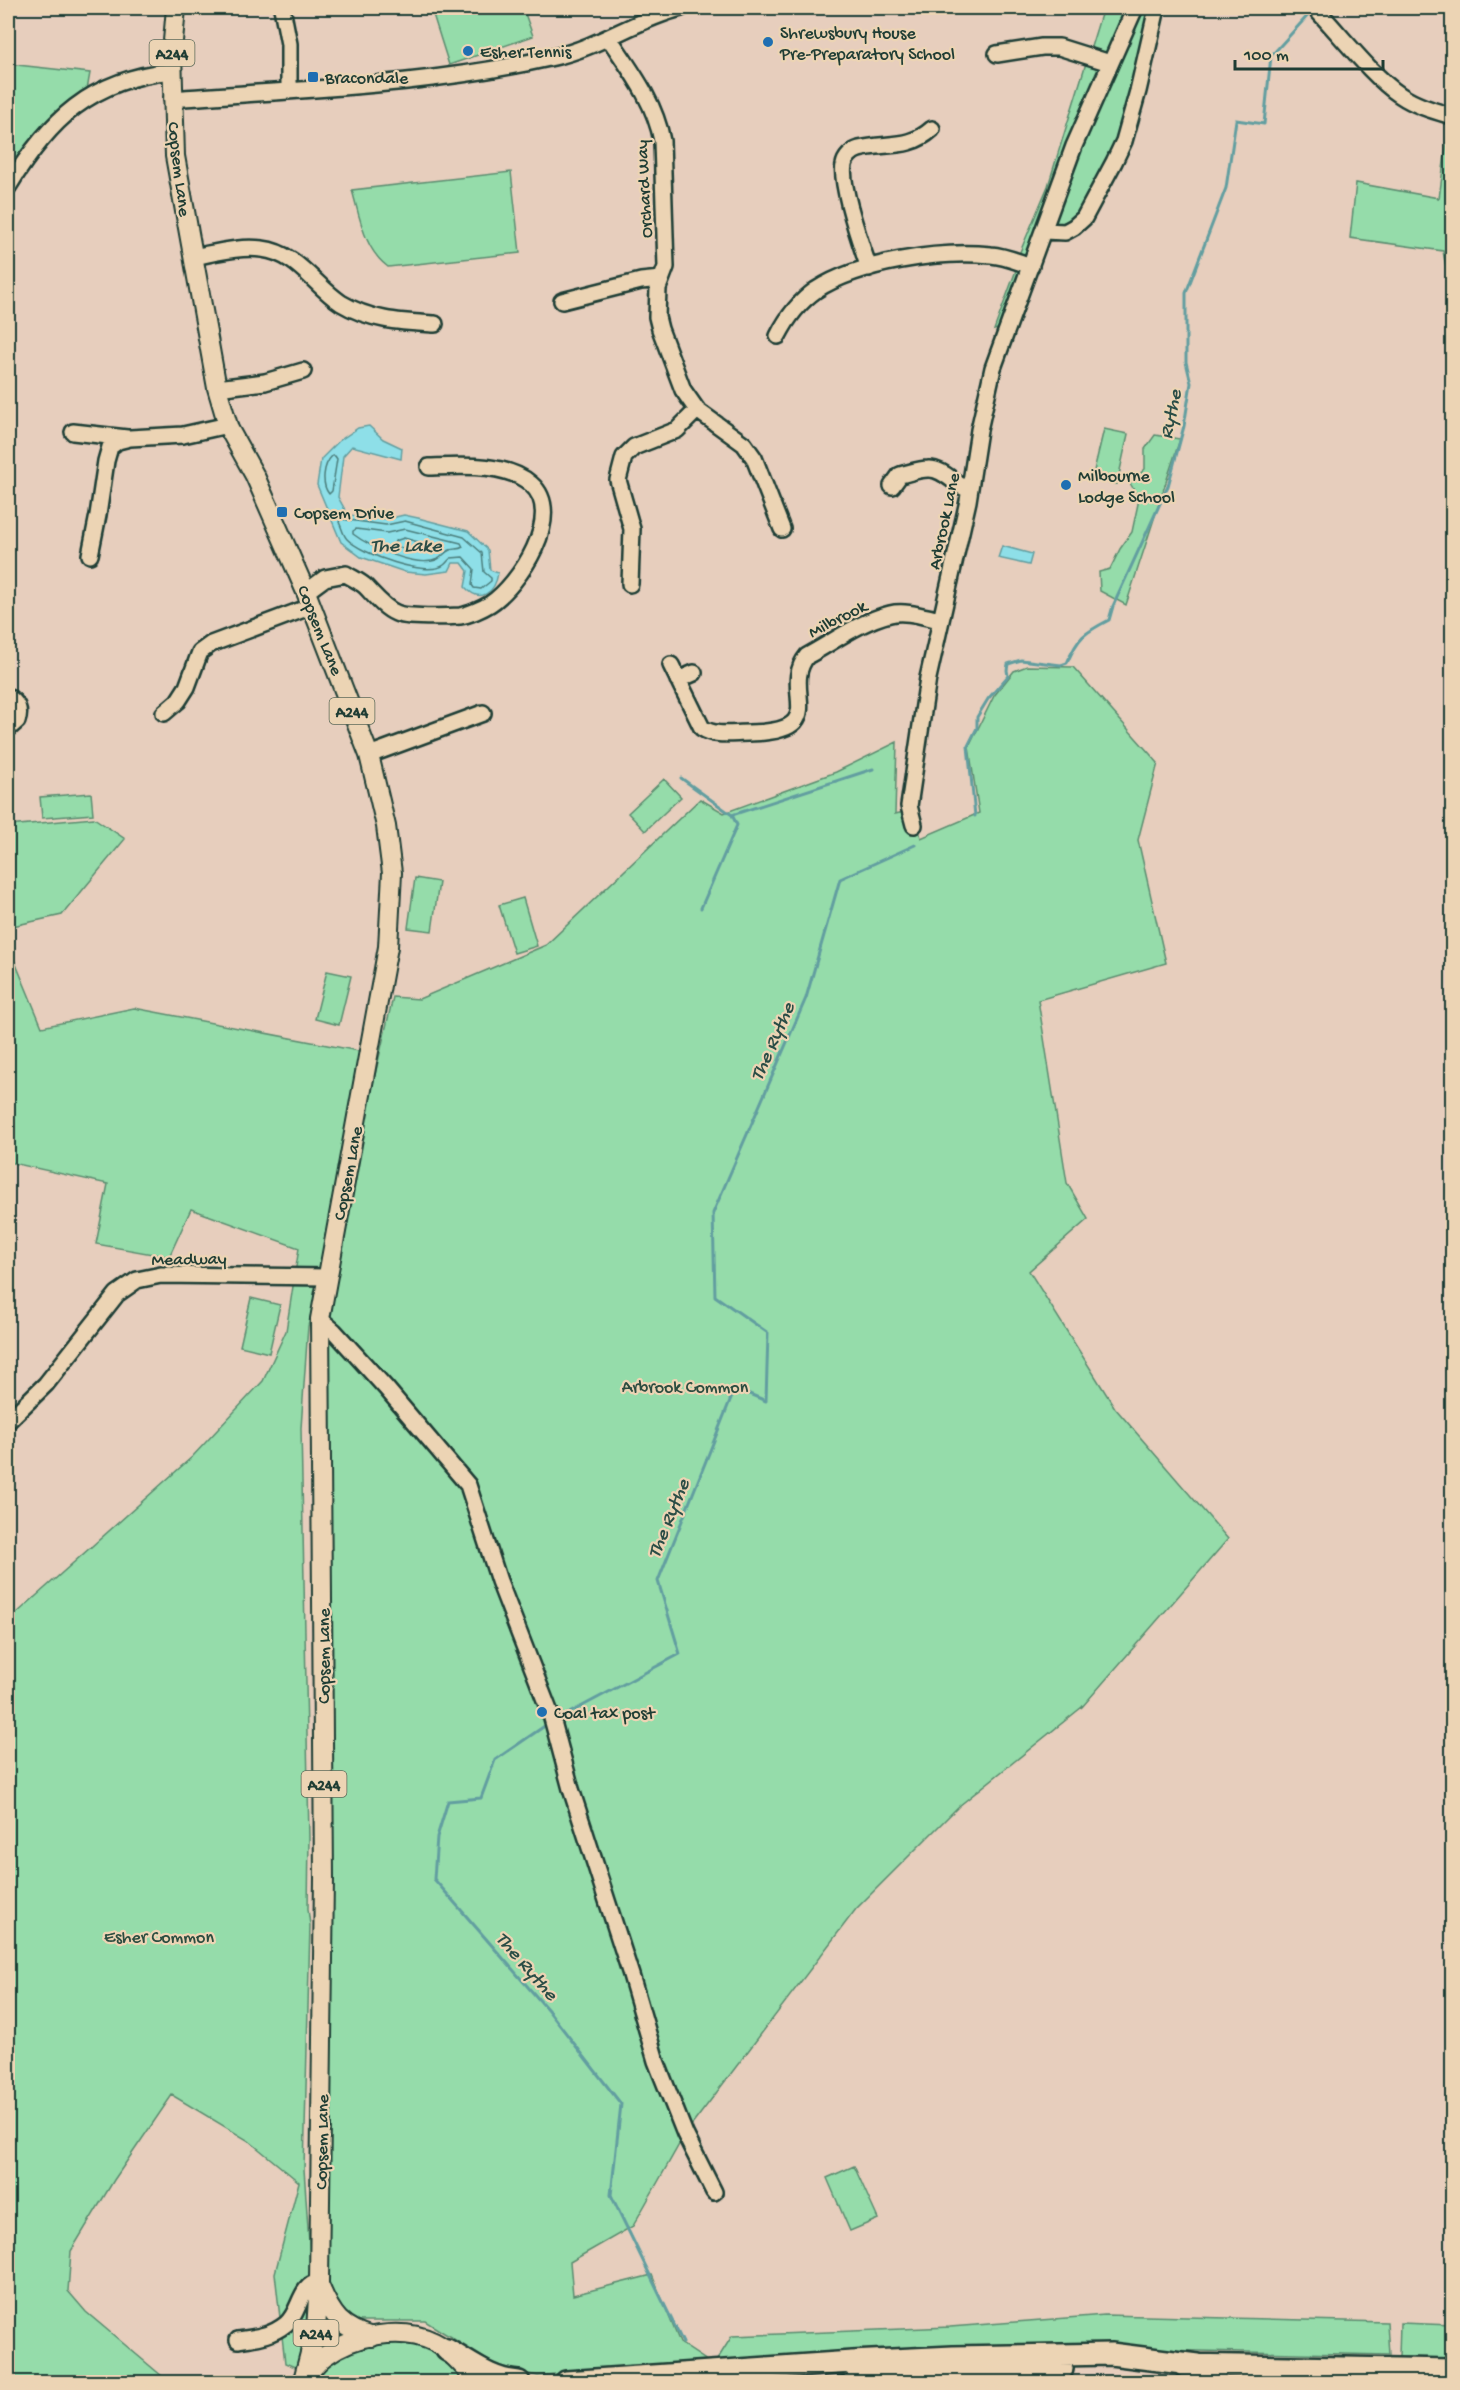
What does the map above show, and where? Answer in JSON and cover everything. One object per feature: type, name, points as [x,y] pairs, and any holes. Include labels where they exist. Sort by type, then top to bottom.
[{"type":"highway","points":[[447,2350],[488,2375],[510,2382],[519,2382]]},
{"type":"highway","points":[[566,2382],[952,2357],[1111,2354],[1198,2365]]},
{"type":"highway","points":[[853,2382],[1024,2371],[1198,2365],[1452,2370]]},
{"type":"main road","name":"A244","points":[[172,99],[176,8]]},
{"type":"main road","name":"Copsem Lane","points":[[172,99],[175,156],[217,388],[228,425],[255,476],[309,599],[369,755],[386,826],[392,873],[388,942],[320,1319],[324,1878],[319,2284],[316,2330],[302,2381]]},
{"type":"main road","name":"Copsem Lane","points":[[319,2284],[328,2308],[339,2321],[349,2329],[372,2337]]},
{"type":"main road","points":[[302,2381],[326,2355],[354,2342],[392,2334],[419,2337],[434,2342],[447,2350],[478,2382]]},
{"type":"street","points":[[282,8],[290,44],[289,89]]},
{"type":"street","points":[[172,99],[432,79],[584,50],[652,17],[681,8]]},
{"type":"street","name":"Arbrook Lane","points":[[914,825],[909,806],[928,678],[993,368],[1074,146],[1135,8]]},
{"type":"street","points":[[1044,231],[1065,232],[1084,218],[1114,162],[1124,141],[1138,91],[1157,8]]},
{"type":"street","points":[[1318,11],[1400,95],[1424,108],[1452,116]]},
{"type":"street","name":"Orchard Way","points":[[609,38],[647,95],[659,123],[662,141],[666,267],[657,288],[660,329],[684,390],[697,410]]},
{"type":"street","points":[[997,54],[1041,47],[1059,47],[1110,63]]},
{"type":"street","points":[[8,186],[40,141],[74,106],[96,92],[123,80],[142,74],[172,71]]},
{"type":"street","points":[[869,268],[845,186],[844,165],[847,158],[859,149],[921,140],[932,129]]},
{"type":"street","points":[[193,257],[243,249],[276,252],[293,260],[339,302],[368,316],[391,321],[435,324]]},
{"type":"street","points":[[778,336],[788,318],[814,291],[850,272],[909,259],[957,255],[992,255],[1031,266]]},
{"type":"street","points":[[562,301],[640,281],[661,279]]},
{"type":"street","points":[[217,388],[265,382],[303,371]]},
{"type":"street","points":[[630,584],[632,529],[618,480],[624,457],[634,447],[677,430],[697,410],[744,444],[754,458],[782,529]]},
{"type":"street","points":[[73,432],[130,438],[183,435],[228,425]]},
{"type":"street","points":[[90,555],[110,447],[118,441],[130,438]]},
{"type":"street","points":[[164,713],[178,701],[187,687],[200,652],[220,639],[309,599],[325,578],[346,574],[363,584],[379,601],[397,614],[462,615],[489,605],[515,582],[535,548],[542,523],[543,502],[531,484],[517,476],[494,469],[472,466],[429,467]]},
{"type":"street","points":[[894,476],[931,468],[940,471],[954,483],[969,490]]},
{"type":"street","name":"Milbrook","points":[[671,665],[694,714],[702,728],[708,732],[776,732],[792,723],[800,711],[799,672],[801,663],[807,656],[869,622],[890,614],[901,613],[941,620]]},
{"type":"street","points":[[678,680],[694,673]]},
{"type":"street","points":[[8,697],[14,701],[19,711],[17,721],[8,729]]},
{"type":"street","points":[[369,755],[483,713]]},
{"type":"street","name":"Meadway","points":[[8,1421],[46,1384],[117,1294],[136,1280],[161,1275],[327,1277]]},
{"type":"street","points":[[320,1319],[386,1388],[468,1485],[499,1581],[553,1723],[571,1789],[656,2061],[685,2134],[714,2192]]},
{"type":"street","points":[[238,2340],[268,2336],[288,2323],[307,2287],[319,2284]]},
{"type":"green space","name":"Esher Tennis","points":[[431,8],[523,8],[533,36],[449,65]]},
{"type":"green space","points":[[1103,8],[1152,8],[1117,143],[1079,214],[1071,224],[1054,227],[1001,328],[994,330],[1015,273],[1020,252],[1048,186]]},
{"type":"green space","points":[[8,64],[90,73],[87,90],[70,102],[8,179]]},
{"type":"green space","points":[[1450,119],[1452,119],[1452,299],[1443,251],[1350,238],[1356,183],[1439,198]]},
{"type":"green space","points":[[511,172],[520,253],[388,267],[380,260],[368,242],[352,190]]},
{"type":"green space","points":[[1104,429],[1128,434],[1117,484],[1092,479]]},
{"type":"green space","points":[[1155,435],[1180,439],[1126,605],[1100,591],[1099,572],[1110,569],[1132,532],[1139,499],[1130,483],[1145,469],[1145,449]]},
{"type":"green space","name":"Arbrook Common","points":[[1027,666],[1073,667],[1158,763],[1138,840],[1166,963],[1038,1000],[1067,1183],[1088,1219],[1029,1271],[1115,1408],[1228,1539],[1082,1707],[959,1806],[856,1909],[685,2134],[633,2226],[570,2262],[573,2295],[652,2275],[680,2343],[707,2361],[708,2367],[581,2371],[538,2376],[500,2368],[425,2321],[353,2321],[326,2294],[325,1364],[337,1239],[393,997],[419,999],[546,945],[700,799],[724,813],[836,772],[897,742],[895,814],[914,810],[921,838],[979,813],[969,747],[994,696],[1014,671]]},
{"type":"green space","points":[[664,779],[681,797],[645,831],[628,813]]},
{"type":"green space","points":[[91,793],[93,814],[42,818],[40,797]]},
{"type":"green space","points":[[94,818],[125,839],[62,915],[8,927],[8,826]]},
{"type":"green space","points":[[415,878],[439,882],[432,931],[408,928]]},
{"type":"green space","points":[[523,898],[537,946],[514,953],[499,905]]},
{"type":"green space","name":"Esher Common","points":[[8,945],[42,1027],[134,1008],[364,1052],[326,1253],[308,1326],[301,1428],[310,1925],[304,2169],[312,2287],[300,2369],[285,2363],[275,2273],[299,2182],[249,2141],[172,2095],[114,2180],[71,2251],[68,2291],[86,2312],[169,2382],[8,2382],[8,1621],[192,1457],[263,1381],[286,1331],[299,1248],[191,1209],[169,1257],[96,1244],[108,1184],[8,1162]]},
{"type":"green space","points":[[327,971],[351,976],[339,1025],[315,1019]]},
{"type":"green space","points":[[251,1298],[280,1305],[269,1353],[240,1346]]},
{"type":"green space","points":[[854,2166],[878,2219],[850,2231],[827,2178]]},
{"type":"green space","points":[[1105,2315],[1387,2322],[1389,2355],[1111,2349],[717,2366],[717,2360],[732,2336],[950,2327]]},
{"type":"green space","points":[[1400,2323],[1452,2325],[1452,2358],[1399,2357]]},
{"type":"green space","points":[[401,2341],[440,2355],[471,2382],[309,2382],[328,2360],[371,2343]]},
{"type":"water","name":"The Lake","points":[[369,426],[383,439],[402,448],[401,459],[352,446],[343,456],[338,497],[348,515],[387,519],[404,515],[468,531],[488,550],[490,570],[498,573],[494,586],[486,594],[476,595],[465,587],[468,571],[462,563],[453,563],[449,571],[426,574],[405,572],[361,557],[341,542],[317,485],[321,459],[339,441],[358,428]]},
{"type":"water","points":[[1002,546],[1032,554],[1029,565],[998,558]]},
{"type":"waterway","name":"Rythe","points":[[975,816],[968,746],[977,728],[977,717],[988,699],[1008,676],[1008,664],[1021,660],[1061,665],[1067,663],[1083,637],[1109,620],[1113,606],[1168,486],[1184,426],[1191,383],[1186,362],[1186,293],[1226,188],[1236,120],[1264,124],[1271,56],[1311,12]]},
{"type":"waterway","points":[[732,815],[873,769]]},
{"type":"waterway","points":[[681,778],[732,815],[737,825],[701,908]]},
{"type":"waterway","name":"The Rythe","points":[[558,1719],[680,1654],[658,1581],[735,1388],[766,1401],[768,1333],[715,1296],[713,1213],[806,998],[840,879],[915,845]]},
{"type":"waterway","name":"The Rythe","points":[[549,1723],[495,1760],[481,1798],[448,1801],[437,1837],[434,1879],[548,2010],[621,2104],[611,2195],[683,2343]]},
{"type":"place","name":"Shrewsbury House Pre-Preparatory School","points":[[768,42]]},
{"type":"place","name":"Esher Tennis","points":[[468,51]]},
{"type":"place","name":"Bracondale","points":[[313,77]]},
{"type":"place","name":"Milbourne Lodge School","points":[[1066,485]]},
{"type":"place","name":"Copsem Drive","points":[[282,512]]},
{"type":"place","name":"Coal tax post","points":[[542,1712]]}]
